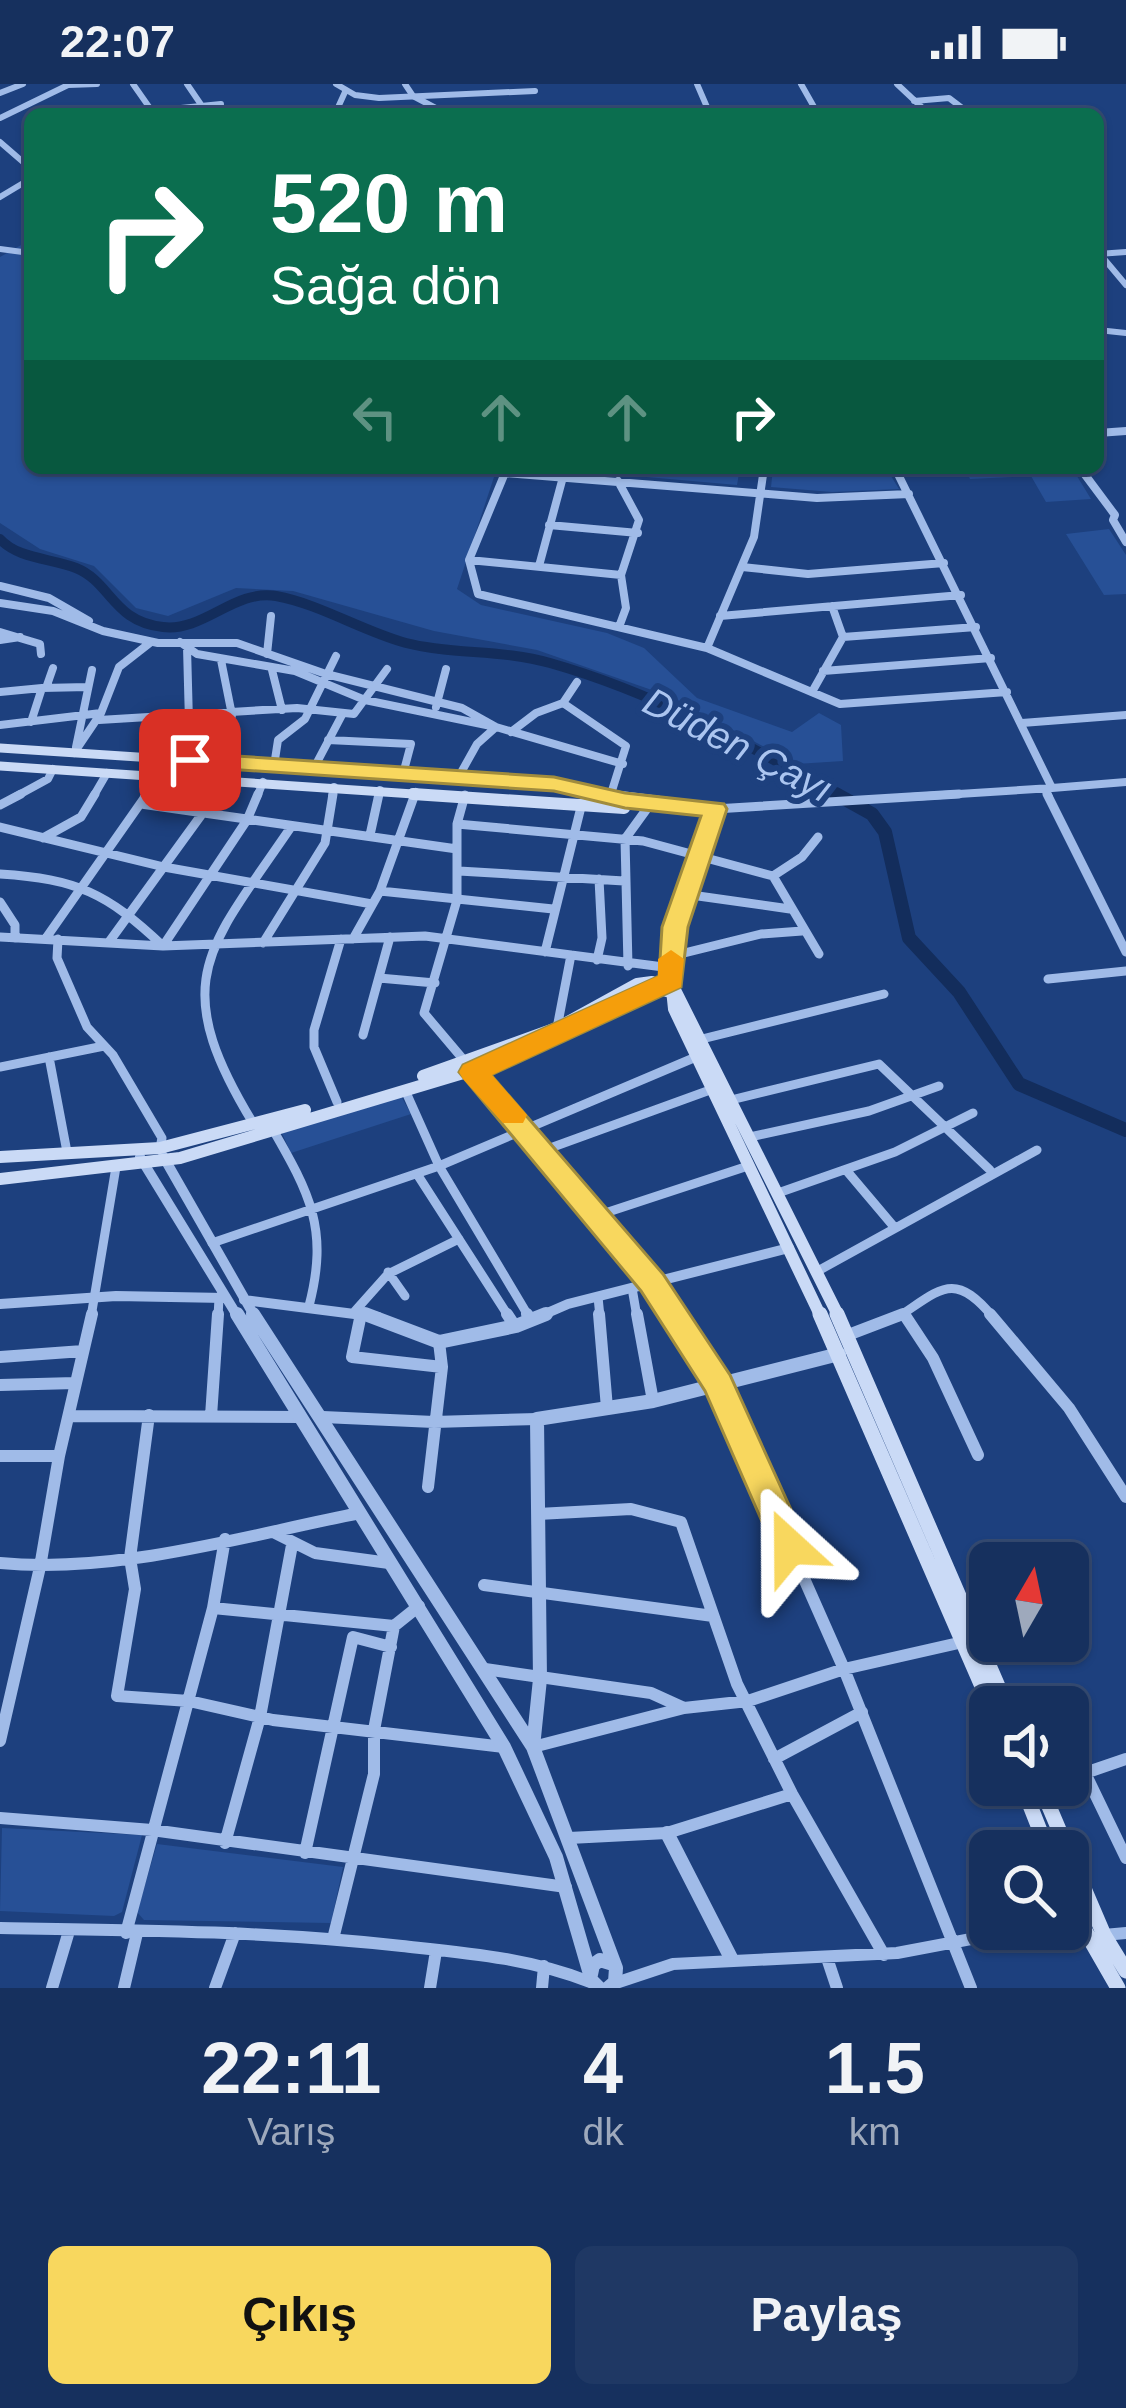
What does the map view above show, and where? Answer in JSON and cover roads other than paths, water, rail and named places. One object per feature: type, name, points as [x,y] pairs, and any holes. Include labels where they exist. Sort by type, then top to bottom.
[{"type":"main road","points":[[0,748],[554,784],[610,797],[715,809]]},
{"type":"main road","points":[[0,766],[646,810],[715,809]]},
{"type":"main road","points":[[715,809],[684,894],[665,978],[710,1090],[748,1166],[771,1195],[848,1335],[997,1686]]},
{"type":"main road","points":[[522,1047],[637,984],[665,978]]},
{"type":"main road","points":[[665,978],[702,1039],[750,1137],[789,1248],[982,1686]]},
{"type":"main road","points":[[0,1157],[67,1152],[162,1154],[272,1128],[469,1068],[665,978]]},
{"type":"main road","points":[[162,1154],[253,1124],[469,1068]]},
{"type":"main road","points":[[0,1179],[116,1167],[140,1156]]},
{"type":"main road","points":[[1089,1919],[1118,1988]]},
{"type":"main road","points":[[1089,1932],[1126,1971]]},
{"type":"street","points":[[0,93],[23,84]]},
{"type":"street","points":[[1,115],[67,85],[97,84]]},
{"type":"street","points":[[187,84],[202,106]]},
{"type":"street","points":[[336,84],[367,98],[535,91]]},
{"type":"street","points":[[405,84],[437,108]]},
{"type":"street","points":[[482,94],[483,84]]},
{"type":"street","points":[[897,84],[922,108]]},
{"type":"street","points":[[338,108],[345,92]]},
{"type":"street","points":[[914,101],[949,98],[962,108]]},
{"type":"street","points":[[186,108],[221,104]]},
{"type":"street","points":[[0,142],[24,163]]},
{"type":"street","points":[[1104,260],[1126,285]]},
{"type":"street","points":[[504,474],[470,560],[474,587],[492,600],[707,648],[840,704],[1007,692]]},
{"type":"street","points":[[538,474],[817,498],[909,494]]},
{"type":"street","points":[[707,648],[754,537],[763,474]]},
{"type":"street","points":[[899,474],[976,626],[1126,952]]},
{"type":"street","points":[[1085,474],[1115,514],[1113,520],[1126,542]]},
{"type":"street","points":[[539,566],[562,477]]},
{"type":"street","points":[[618,481],[639,520],[621,575],[626,608],[619,627]]},
{"type":"street","points":[[549,525],[638,533]]},
{"type":"street","points":[[470,560],[621,575]]},
{"type":"street","points":[[742,567],[808,574],[944,563]]},
{"type":"street","points":[[0,586],[49,598],[103,631]]},
{"type":"street","points":[[720,616],[961,595]]},
{"type":"street","points":[[0,603],[53,610],[103,631],[152,642],[224,641],[267,653],[365,700],[436,707]]},
{"type":"street","points":[[812,692],[843,637],[832,606]]},
{"type":"street","points":[[267,653],[271,616]]},
{"type":"street","points":[[843,637],[976,626]]},
{"type":"street","points":[[5,658],[0,638],[20,637],[40,644],[41,654]]},
{"type":"street","points":[[74,753],[100,717],[119,667],[152,642]]},
{"type":"street","points":[[184,644],[221,660],[376,687],[623,764]]},
{"type":"street","points":[[184,644],[186,706],[192,716],[190,760]]},
{"type":"street","points":[[274,766],[278,740],[305,719],[336,656]]},
{"type":"street","points":[[824,671],[991,658]]},
{"type":"street","points":[[218,762],[232,715],[221,660]]},
{"type":"street","points":[[31,722],[53,668]]},
{"type":"street","points":[[0,725],[81,716],[282,710],[353,714],[387,669]]},
{"type":"street","points":[[436,707],[446,669]]},
{"type":"street","points":[[74,753],[92,670]]},
{"type":"street","points":[[272,670],[282,710]]},
{"type":"street","points":[[511,732],[536,712],[563,703],[577,682]]},
{"type":"street","points":[[0,692],[88,687]]},
{"type":"street","points":[[563,703],[623,742],[623,764],[610,797]]},
{"type":"street","points":[[314,768],[341,715]]},
{"type":"street","points":[[1022,723],[1126,715]]},
{"type":"street","points":[[458,778],[477,745],[496,727]]},
{"type":"street","points":[[328,740],[411,744],[403,774]]},
{"type":"street","points":[[0,806],[47,779],[53,769]]},
{"type":"street","points":[[66,843],[107,772]]},
{"type":"street","points":[[159,776],[52,938],[57,958],[87,1027],[162,1138],[162,1154],[244,1300],[533,1748],[569,1838],[604,1979]]},
{"type":"street","points":[[163,946],[247,820],[263,782]]},
{"type":"street","points":[[715,809],[1126,782]]},
{"type":"street","points":[[263,943],[329,832],[334,787]]},
{"type":"street","points":[[370,836],[380,790]]},
{"type":"street","points":[[337,1102],[314,1047],[314,1030],[347,939],[380,891],[416,792]]},
{"type":"street","points":[[465,795],[457,824],[458,899],[424,1013],[652,1283],[718,1384],[844,1669],[971,1988]]},
{"type":"street","points":[[522,829],[526,799]]},
{"type":"street","points":[[545,952],[582,803]]},
{"type":"street","points":[[141,804],[457,849]]},
{"type":"street","points":[[628,966],[625,838],[646,810]]},
{"type":"street","points":[[109,942],[202,814]]},
{"type":"street","points":[[43,838],[81,818]]},
{"type":"street","points":[[457,824],[625,838],[773,876],[819,954]]},
{"type":"street","points":[[0,827],[164,867],[373,904]]},
{"type":"street","points":[[253,1124],[217,1048],[205,999],[212,947],[291,827]]},
{"type":"street","points":[[773,876],[802,857],[818,837]]},
{"type":"street","points":[[459,871],[624,881]]},
{"type":"street","points":[[0,874],[85,882],[130,914],[163,946]]},
{"type":"street","points":[[597,960],[602,938],[599,879]]},
{"type":"street","points":[[380,891],[553,909]]},
{"type":"street","points":[[684,894],[790,909]]},
{"type":"street","points":[[0,902],[15,925],[15,938]]},
{"type":"street","points":[[0,937],[212,947],[449,938],[597,960],[665,978],[761,934],[802,931]]},
{"type":"street","points":[[363,1035],[390,937]]},
{"type":"street","points":[[557,1028],[571,956]]},
{"type":"street","points":[[1048,979],[1126,970]]},
{"type":"street","points":[[379,978],[435,983]]},
{"type":"street","points":[[702,1039],[884,994]]},
{"type":"street","points":[[0,1067],[104,1046]]},
{"type":"street","points":[[49,1057],[67,1152]]},
{"type":"street","points":[[212,1243],[440,1166],[696,1057]]},
{"type":"street","points":[[731,1100],[879,1064],[990,1170]]},
{"type":"street","points":[[750,1137],[939,1086]]},
{"type":"street","points":[[405,1090],[440,1166],[531,1320]]},
{"type":"street","points":[[542,1151],[710,1090]]},
{"type":"street","points":[[771,1195],[846,1170],[974,1113]]},
{"type":"street","points":[[272,1128],[317,1208],[320,1239],[309,1306]]},
{"type":"street","points":[[816,1272],[990,1170],[1037,1150]]},
{"type":"street","points":[[140,1156],[222,1298],[301,1417],[504,1747],[550,1834],[604,1979]]},
{"type":"street","points":[[596,1216],[748,1166]]},
{"type":"street","points":[[0,1741],[96,1297],[116,1167]]},
{"type":"street","points":[[846,1170],[895,1228]]},
{"type":"street","points":[[417,1174],[516,1326]]},
{"type":"street","points":[[442,1367],[352,1357],[358,1312],[370,1285],[388,1271],[459,1239]]},
{"type":"street","points":[[244,1300],[358,1312],[439,1342],[516,1326],[598,1297],[789,1248]]},
{"type":"street","points":[[388,1271],[405,1296]]},
{"type":"street","points":[[848,1335],[904,1313],[945,1285],[974,1294],[1069,1408],[1124,1491]]},
{"type":"street","points":[[632,1288],[653,1401]]},
{"type":"street","points":[[0,1304],[96,1297],[222,1298]]},
{"type":"street","points":[[598,1297],[607,1408]]},
{"type":"street","points":[[211,1416],[222,1298]]},
{"type":"street","points":[[904,1313],[933,1358],[978,1455]]},
{"type":"street","points":[[428,1487],[442,1367],[439,1342]]},
{"type":"street","points":[[0,1357],[83,1352]]},
{"type":"street","points":[[323,1417],[434,1422],[537,1419],[653,1401],[839,1354]]},
{"type":"street","points":[[0,1385],[75,1383]]},
{"type":"street","points":[[149,1415],[130,1558],[135,1589],[117,1696],[189,1701],[260,1717],[504,1747]]},
{"type":"street","points":[[68,1417],[301,1417]]},
{"type":"street","points":[[533,1748],[540,1679],[537,1419]]},
{"type":"street","points":[[0,1456],[59,1456]]},
{"type":"street","points":[[538,1514],[627,1510],[670,1515],[681,1522],[737,1684],[792,1794],[884,1955]]},
{"type":"street","points":[[0,1563],[40,1567],[130,1558],[360,1513]]},
{"type":"street","points":[[274,1532],[292,1545],[344,1561],[389,1563]]},
{"type":"street","points":[[124,1988],[152,1830],[213,1608],[225,1539]]},
{"type":"street","points":[[225,1843],[260,1717],[292,1545]]},
{"type":"street","points":[[484,1586],[713,1616]]},
{"type":"street","points":[[333,1939],[374,1774],[374,1730],[394,1626],[419,1606]]},
{"type":"street","points":[[213,1608],[394,1626]]},
{"type":"street","points":[[304,1853],[353,1637],[391,1647]]},
{"type":"street","points":[[533,1748],[684,1708],[748,1701],[844,1669],[963,1642]]},
{"type":"street","points":[[480,1669],[651,1694],[684,1708]]},
{"type":"street","points":[[774,1759],[862,1712]]},
{"type":"street","points":[[1126,1759],[1085,1773],[1126,1858]]},
{"type":"street","points":[[569,1838],[667,1833],[792,1794]]},
{"type":"street","points":[[0,1818],[152,1830],[570,1888]]},
{"type":"street","points":[[667,1833],[731,1958]]},
{"type":"street","points":[[0,1928],[333,1939],[546,1966],[604,1979],[731,1958],[884,1955],[969,1942]]},
{"type":"street","points":[[52,1988],[69,1931]]},
{"type":"street","points":[[215,1988],[235,1933]]},
{"type":"street","points":[[1095,1938],[1126,1934]]},
{"type":"street","points":[[430,1988],[436,1951]]},
{"type":"street","points":[[827,1958],[837,1988]]},
{"type":"street","points":[[542,1988],[546,1966]]},
{"type":"waterway","name":"Düden Çayı","points":[[0,539],[16,551],[88,574],[123,610],[146,624],[178,627],[246,599],[276,596],[406,643],[550,663],[664,705],[841,797]]},
{"type":"waterway","name":"Düden Çayı","points":[[836,794],[872,814],[885,832],[909,938],[959,992],[1019,1084],[1126,1130]]}]
